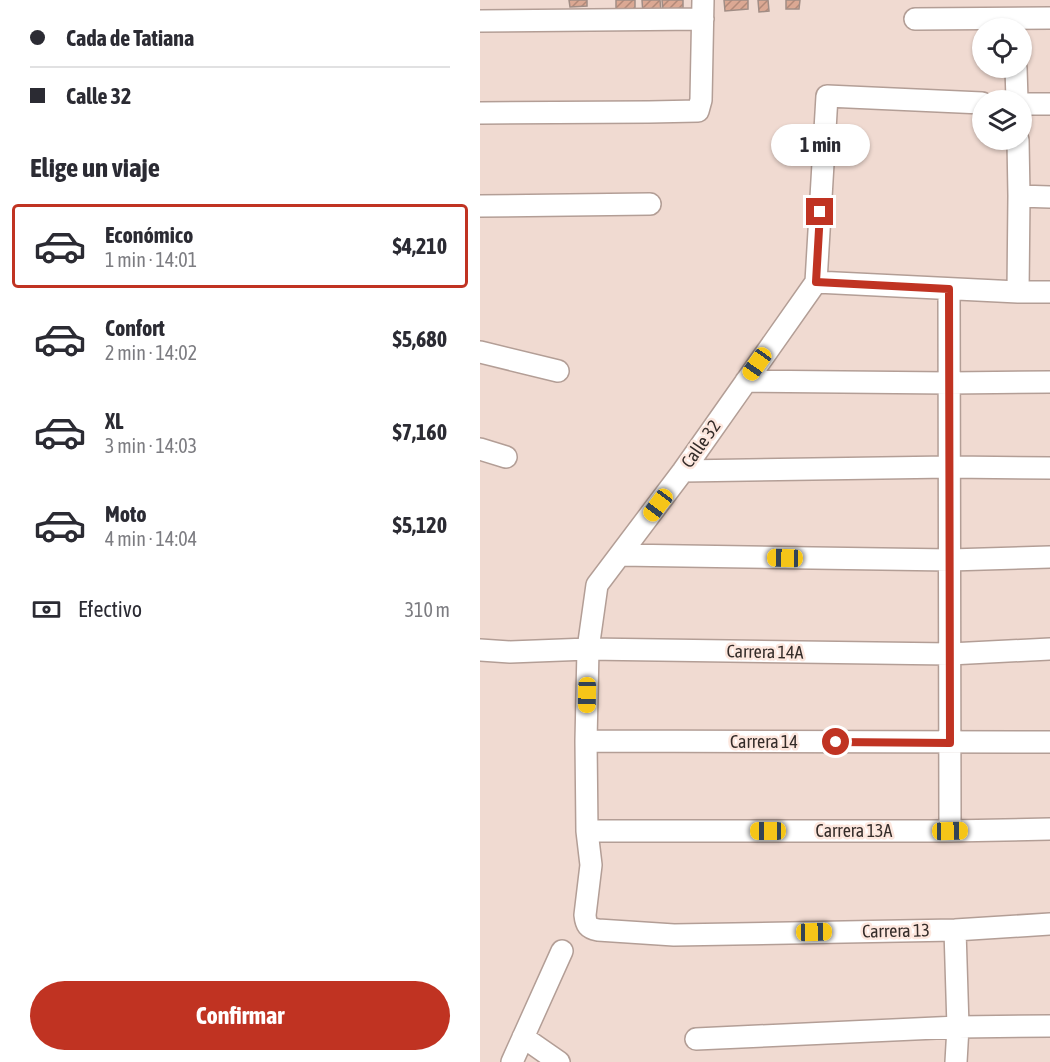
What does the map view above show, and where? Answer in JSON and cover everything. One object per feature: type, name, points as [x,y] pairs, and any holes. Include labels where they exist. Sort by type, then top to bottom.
[{"type":"street","points":[[480,21],[703,10],[701,100],[698,111],[480,113]]},
{"type":"street","points":[[1032,21],[1050,18]]},
{"type":"street","points":[[915,19],[972,21]]},
{"type":"street","points":[[972,103],[827,96],[816,282],[1050,292]]},
{"type":"street","points":[[1032,104],[1050,104]]},
{"type":"street","points":[[1018,150],[1018,292]]},
{"type":"street","points":[[1019,196],[1050,196]]},
{"type":"street","points":[[480,206],[650,204]]},
{"type":"street","name":"Calle 32","points":[[597,930],[590,928],[586,923],[585,915],[591,865],[587,831],[588,649],[597,585],[683,471],[816,282]]},
{"type":"street","points":[[949,289],[950,831]]},
{"type":"street","points":[[480,352],[558,371]]},
{"type":"street","points":[[746,381],[1050,382]]},
{"type":"street","points":[[480,449],[506,457]]},
{"type":"street","points":[[683,471],[950,466],[1050,468]]},
{"type":"street","points":[[620,555],[950,560],[1050,557]]},
{"type":"street","name":"Carrera 14A","points":[[480,650],[510,652],[588,649],[950,654],[1050,649]]},
{"type":"street","name":"Carrera 14","points":[[586,741],[1050,742]]},
{"type":"street","name":"Carrera 13A","points":[[587,831],[1050,829]]},
{"type":"street","name":"Carrera 13","points":[[597,930],[674,935],[955,930],[1050,924]]},
{"type":"street","points":[[955,930],[958,1026],[956,1062]]},
{"type":"street","points":[[512,1062],[562,951]]},
{"type":"street","points":[[696,1039],[958,1026],[1050,1026]]},
{"type":"street","points":[[523,1036],[559,1062]]},
{"type":"building","points":[[569,0],[587,0],[587,6],[570,7]]},
{"type":"building","points":[[616,0],[635,0],[635,9],[616,9]]},
{"type":"building","points":[[642,0],[660,0],[661,12],[643,14]]},
{"type":"building","points":[[662,0],[683,0],[683,8],[663,10]]},
{"type":"building","points":[[724,0],[748,0],[748,9],[725,11]]},
{"type":"building","points":[[758,0],[768,0],[769,11],[759,12]]},
{"type":"building","points":[[786,0],[800,0],[799,9],[786,9]]},
{"type":"route","points":[[820,212],[816,282],[949,289],[950,743],[836,742]]}]
